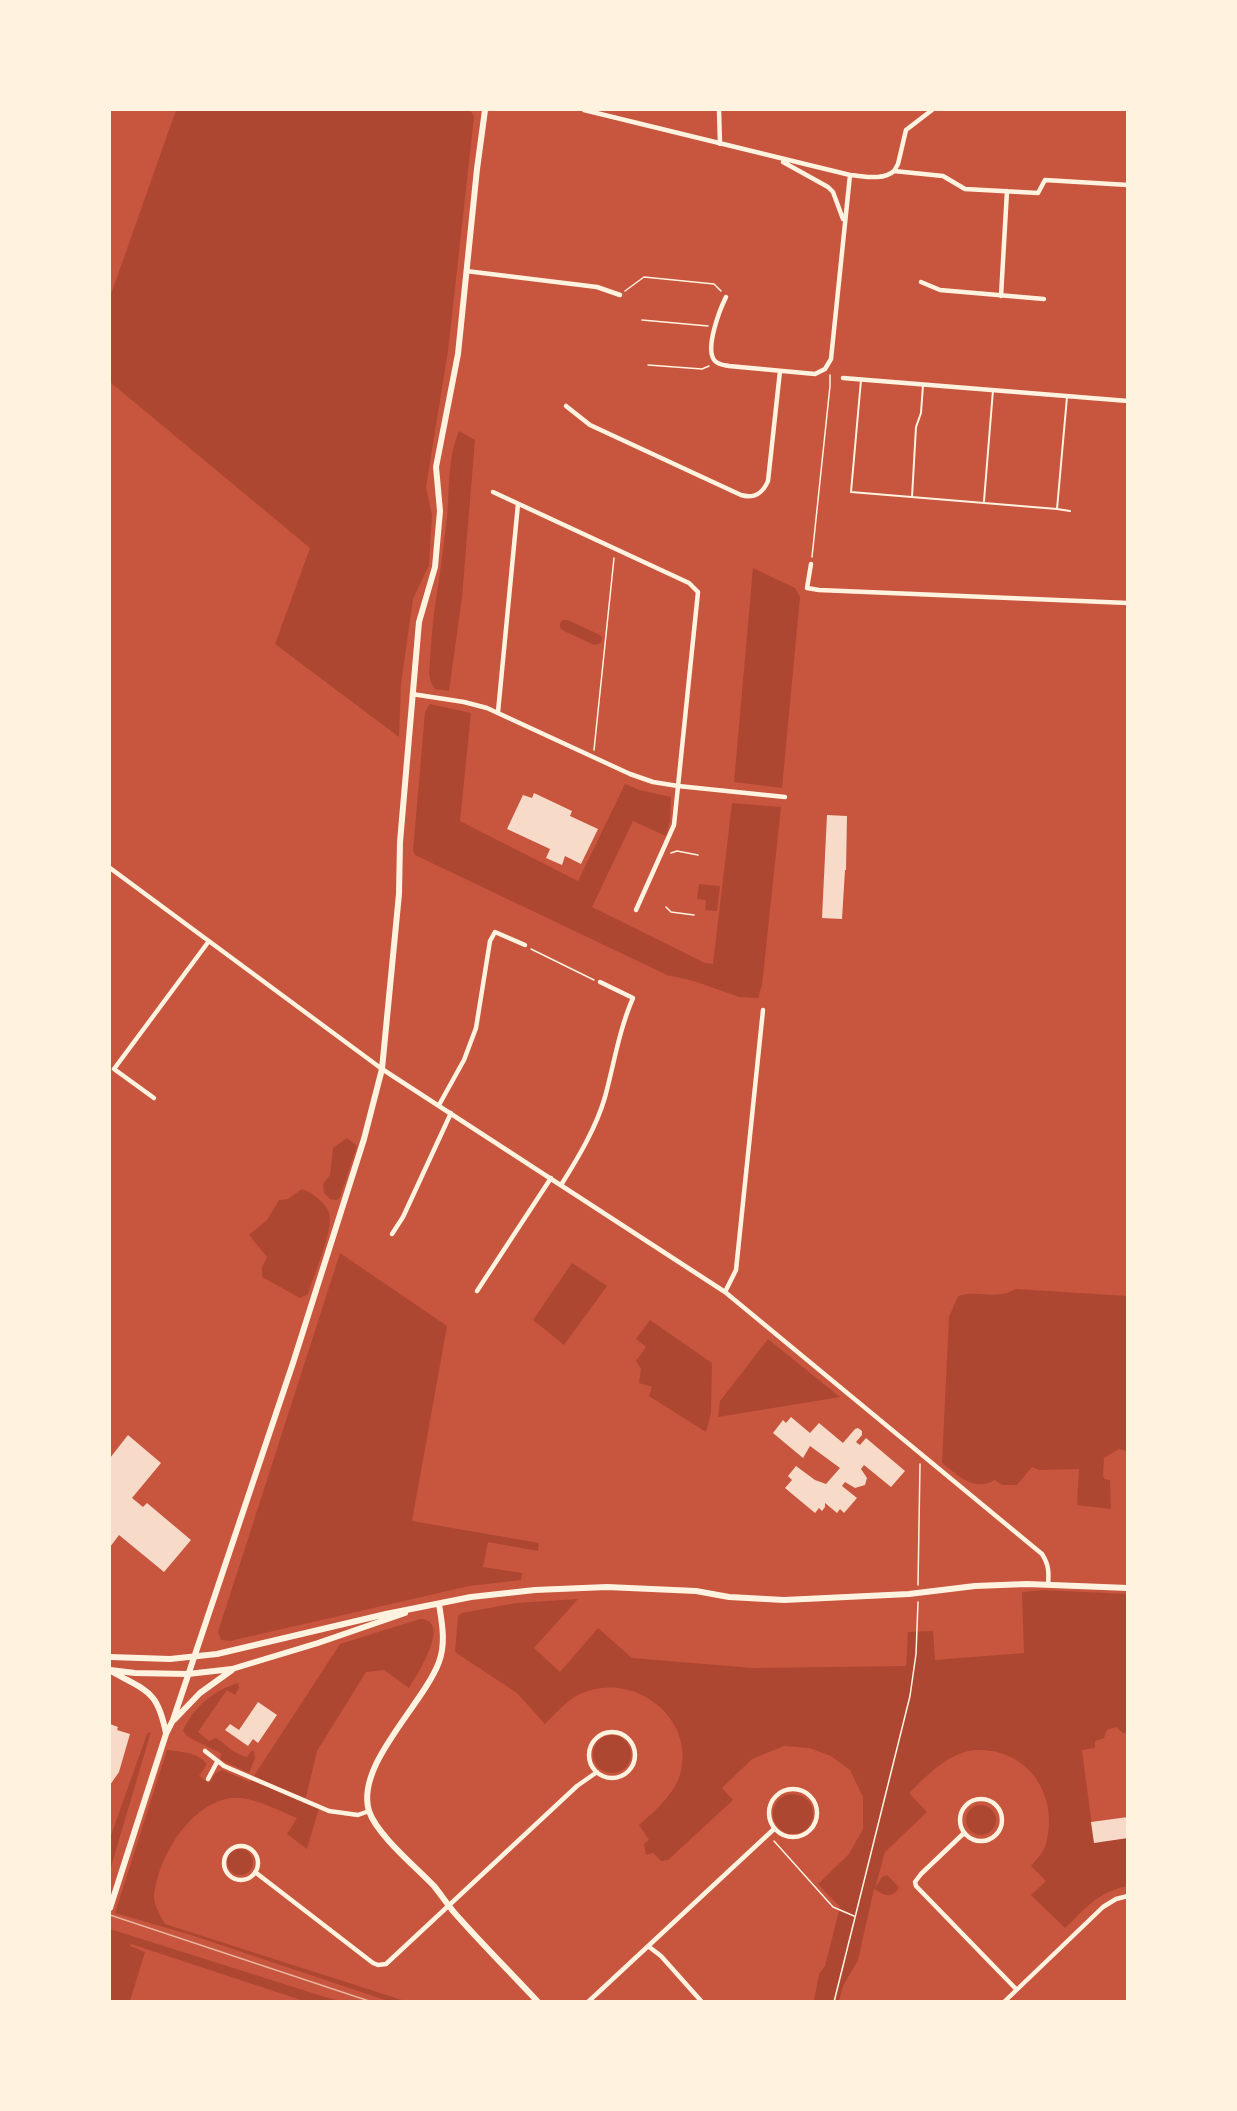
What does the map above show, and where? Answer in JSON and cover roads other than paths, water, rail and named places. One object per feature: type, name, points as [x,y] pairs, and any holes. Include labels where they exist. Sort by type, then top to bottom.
[{"type":"street","points":[[110,1908],[166,1734],[173,1720],[293,1363],[364,1139],[382,1069],[399,894],[399,842],[419,622],[435,567],[440,511],[436,466],[458,354],[485,110]]},
{"type":"street","points":[[584,110],[850,175],[882,177],[890,175],[898,164],[906,130],[932,110]]},
{"type":"street","points":[[719,110],[720,144]]},
{"type":"street","points":[[778,158],[828,187],[833,192],[845,222]]},
{"type":"street","points":[[894,171],[943,176],[964,189],[1038,193],[1045,180],[1128,185]]},
{"type":"street","points":[[726,297],[715,326],[712,354],[714,360],[729,366],[815,374],[825,369],[831,359],[850,175]]},
{"type":"street","points":[[1001,296],[1007,191]]},
{"type":"street","points":[[466,271],[597,287],[620,295]]},
{"type":"street","points":[[921,282],[940,290],[1044,299]]},
{"type":"street","points":[[566,406],[590,424],[741,495],[753,496],[762,492],[768,482],[780,371]]},
{"type":"street","points":[[843,378],[1128,401]]},
{"type":"street","points":[[493,492],[697,588],[675,825],[636,910]]},
{"type":"street","points":[[498,712],[518,504]]},
{"type":"street","points":[[811,564],[807,588],[1128,603]]},
{"type":"street","points":[[412,694],[464,702],[498,712],[630,774],[653,782],[785,796]]},
{"type":"street","points":[[110,868],[382,1069],[724,1292],[1042,1554],[1049,1572],[1048,1585]]},
{"type":"street","points":[[439,1106],[464,1060],[476,1029],[490,941],[495,932],[525,945]]},
{"type":"street","points":[[153,1098],[112,1067],[209,941]]},
{"type":"street","points":[[561,1185],[577,1160],[600,1111],[620,1034],[633,998],[600,982]]},
{"type":"street","points":[[724,1292],[736,1270],[763,1010]]},
{"type":"street","points":[[392,1234],[403,1217],[451,1113]]},
{"type":"street","points":[[477,1291],[551,1178]]},
{"type":"street","points":[[110,1657],[161,1659],[236,1650],[368,1618],[471,1597],[535,1590],[600,1587],[696,1591],[729,1597],[784,1600],[917,1593],[975,1586],[1048,1585],[1128,1588]]},
{"type":"street","points":[[439,1604],[443,1633],[439,1661],[425,1689],[373,1770],[368,1797],[369,1811],[384,1834],[538,2001]]},
{"type":"street","points":[[110,1670],[188,1674],[232,1669],[388,1620],[414,1609]]},
{"type":"street","points":[[173,1720],[200,1694],[232,1669]]},
{"type":"street","points":[[110,1670],[141,1686],[155,1699],[160,1706],[166,1734]]},
{"type":"street","points":[[612,1731],[628,1738],[635,1754],[633,1766],[624,1774],[613,1778],[602,1776],[597,1772],[588,1756],[595,1738],[612,1731]]},
{"type":"street","points":[[205,1751],[213,1755],[217,1762],[329,1811],[358,1815],[369,1811]]},
{"type":"street","points":[[207,1779],[217,1762]]},
{"type":"street","points":[[255,1872],[378,1965],[386,1964],[577,1786],[597,1772]]},
{"type":"street","points":[[796,1790],[802,1791],[813,1800],[817,1812],[816,1818],[811,1830],[806,1834],[793,1838],[774,1829],[769,1812],[777,1795],[783,1791],[796,1790]]},
{"type":"street","points":[[984,1798],[996,1803],[1003,1821],[993,1838],[974,1840],[964,1833],[960,1815],[972,1800],[984,1798]]},
{"type":"street","points":[[588,2001],[774,1829]]},
{"type":"street","points":[[964,1833],[921,1874],[915,1882],[916,1886],[1016,1989]]},
{"type":"street","points":[[246,1846],[254,1852],[258,1862],[255,1872],[246,1879],[234,1878],[226,1871],[224,1859],[235,1847],[246,1846]]},
{"type":"street","points":[[1004,2001],[1103,1907],[1116,1899],[1128,1896]]},
{"type":"street","points":[[648,1946],[661,1956],[702,2001]]},
{"type":"lane","points":[[861,380],[851,492],[1070,511]]},
{"type":"lane","points":[[912,497],[916,427],[921,413],[923,385]]},
{"type":"lane","points":[[984,502],[993,390]]},
{"type":"lane","points":[[1057,509],[1067,397]]},
{"type":"tram line","points":[[110,1915],[372,2002]]}]
